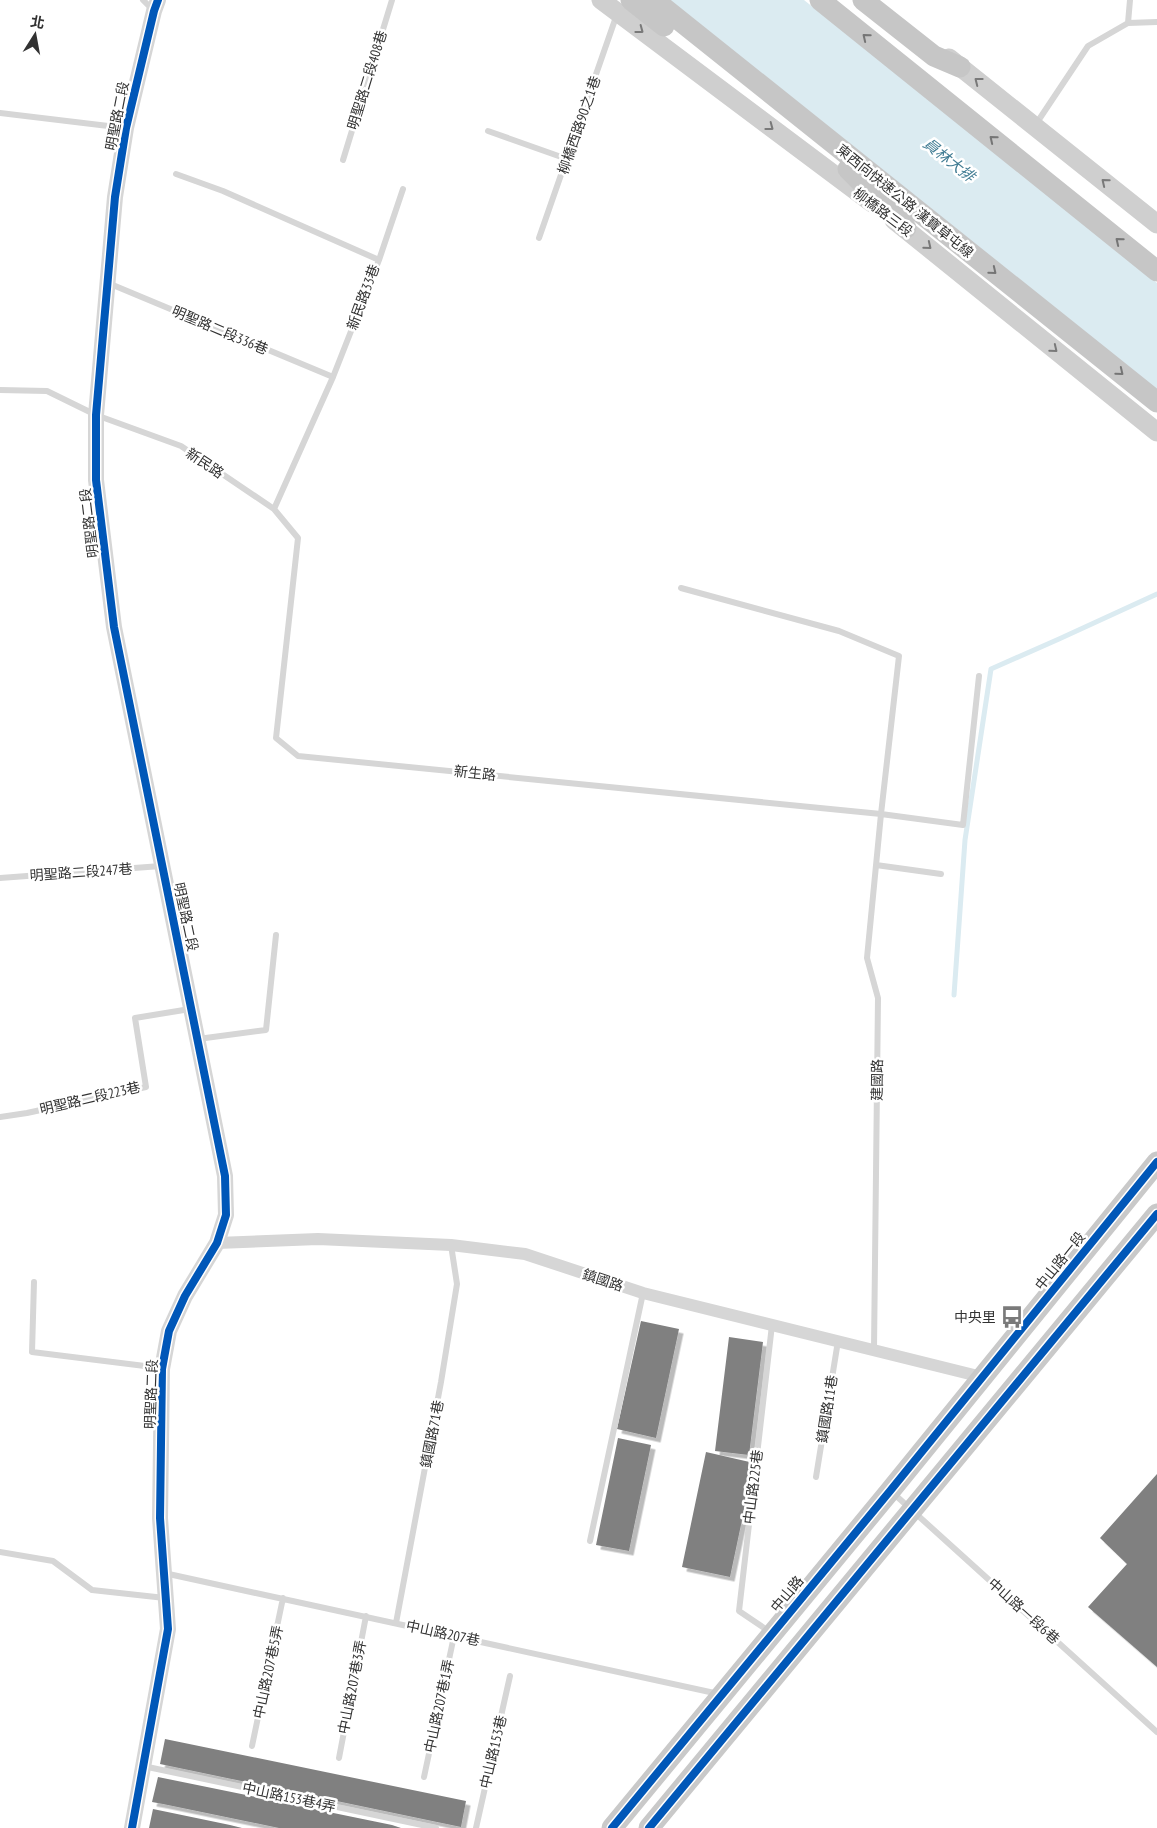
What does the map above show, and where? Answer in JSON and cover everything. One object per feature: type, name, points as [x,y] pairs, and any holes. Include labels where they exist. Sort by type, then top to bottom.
[{"type":"highway","name":"東西向快速公路 漢寶草屯線","points":[[654,0],[1157,402]]},
{"type":"highway","points":[[820,0],[1157,271]]},
{"type":"highway","points":[[863,0],[934,56],[960,67]]},
{"type":"highway","points":[[624,7],[853,173],[906,228]]},
{"type":"main road","points":[[601,0],[624,7]]},
{"type":"main road","points":[[877,0],[1157,224]]},
{"type":"main road","name":"柳橋路三段","points":[[906,228],[1157,432]]},
{"type":"main road","name":"中山路一段","points":[[982,1377],[1157,1162]]},
{"type":"main road","points":[[650,1828],[1157,1214]]},
{"type":"main road","name":"中山路","points":[[612,1828],[982,1377]]},
{"type":"street","name":"明聖路二段","points":[[132,1828],[168,1629],[160,1518],[162,1368],[169,1331],[184,1296],[217,1242],[226,1215],[225,1176],[114,627],[96,480],[96,414],[114,197],[151,4]]},
{"type":"street","name":"鎮國路","points":[[217,1242],[318,1239],[451,1245],[525,1254],[643,1293],[982,1377]]},
{"type":"lane","name":"明聖路二段408巷","points":[[343,160],[392,0]]},
{"type":"lane","points":[[1128,23],[1130,0]]},
{"type":"lane","name":"柳橋西路90之1巷","points":[[539,238],[624,7]]},
{"type":"lane","points":[[1035,125],[1088,46],[1128,23],[1157,22]]},
{"type":"lane","points":[[0,113],[126,128]]},
{"type":"lane","points":[[488,131],[567,160]]},
{"type":"lane","name":"新民路33巷","points":[[176,174],[223,191],[379,260],[333,377],[274,509]]},
{"type":"lane","points":[[379,260],[403,189]]},
{"type":"lane","name":"明聖路二段336巷","points":[[107,283],[333,377]]},
{"type":"lane","name":"新民路","points":[[0,390],[47,391],[96,414],[180,446],[274,509],[298,538]]},
{"type":"lane","name":"新生路","points":[[298,538],[276,738],[298,756],[881,814]]},
{"type":"lane","name":"建國路","points":[[682,588],[839,631],[899,656],[867,958],[878,998],[874,1349]]},
{"type":"lane","points":[[881,814],[963,826],[980,676]]},
{"type":"lane","points":[[876,865],[941,874]]},
{"type":"lane","name":"明聖路二段247巷","points":[[0,878],[163,866]]},
{"type":"lane","points":[[198,1039],[266,1030],[276,936]]},
{"type":"lane","name":"明聖路二段223巷","points":[[0,1117],[146,1087],[135,1018],[192,1009]]},
{"type":"lane","name":"鎮國路71巷","points":[[396,1624],[442,1382],[457,1284],[451,1245]]},
{"type":"lane","points":[[34,1282],[32,1352],[162,1368]]},
{"type":"lane","points":[[590,1541],[643,1293]]},
{"type":"lane","name":"中山路225巷","points":[[771,1633],[739,1611],[772,1325]]},
{"type":"lane","name":"鎮國路11巷","points":[[816,1477],[838,1341]]},
{"type":"lane","name":"中山路一段6巷","points":[[890,1491],[1157,1732]]},
{"type":"lane","points":[[0,1552],[53,1561],[92,1590],[166,1598]]},
{"type":"lane","name":"中山路207巷","points":[[164,1573],[722,1694]]},
{"type":"lane","name":"中山路207巷5弄","points":[[252,1746],[283,1598]]},
{"type":"lane","name":"中山路207巷3弄","points":[[339,1758],[366,1616]]},
{"type":"lane","name":"中山路207巷1弄","points":[[424,1777],[454,1636]]},
{"type":"lane","name":"中山路153巷","points":[[476,1828],[510,1676]]},
{"type":"lane","name":"中山路153巷4弄","points":[[143,1766],[436,1828]]},
{"type":"water","name":"員林大排","points":[[667,0],[804,0],[1157,283],[1157,393]]},
{"type":"building","points":[[641,1321],[679,1329],[656,1438],[617,1429]]},
{"type":"building","points":[[729,1337],[763,1342],[749,1455],[715,1451]]},
{"type":"building","points":[[618,1438],[651,1445],[629,1551],[596,1545]]},
{"type":"building","points":[[706,1452],[754,1463],[730,1577],[682,1567]]},
{"type":"building","points":[[1157,1474],[1157,1667],[1088,1607],[1127,1564],[1100,1538]]},
{"type":"building","points":[[165,1739],[466,1801],[461,1827],[160,1764]]},
{"type":"building","points":[[158,1777],[401,1828],[279,1828],[152,1802]]},
{"type":"building","points":[[153,1809],[230,1825],[242,1828],[149,1828]]},
{"type":"waterway","points":[[954,995],[965,840],[991,669],[1157,594]]},
{"type":"cycle path","points":[[132,1828],[168,1629],[160,1518],[162,1369],[169,1331],[185,1296],[217,1243],[226,1215],[225,1176],[114,627],[96,480],[96,415],[115,197],[126,128],[158,0]]},
{"type":"cycle path","points":[[612,1828],[890,1491],[1157,1162]]},
{"type":"cycle path","points":[[649,1828],[1157,1214]]},
{"type":"place","name":"中央里","points":[[1012,1317]]}]
